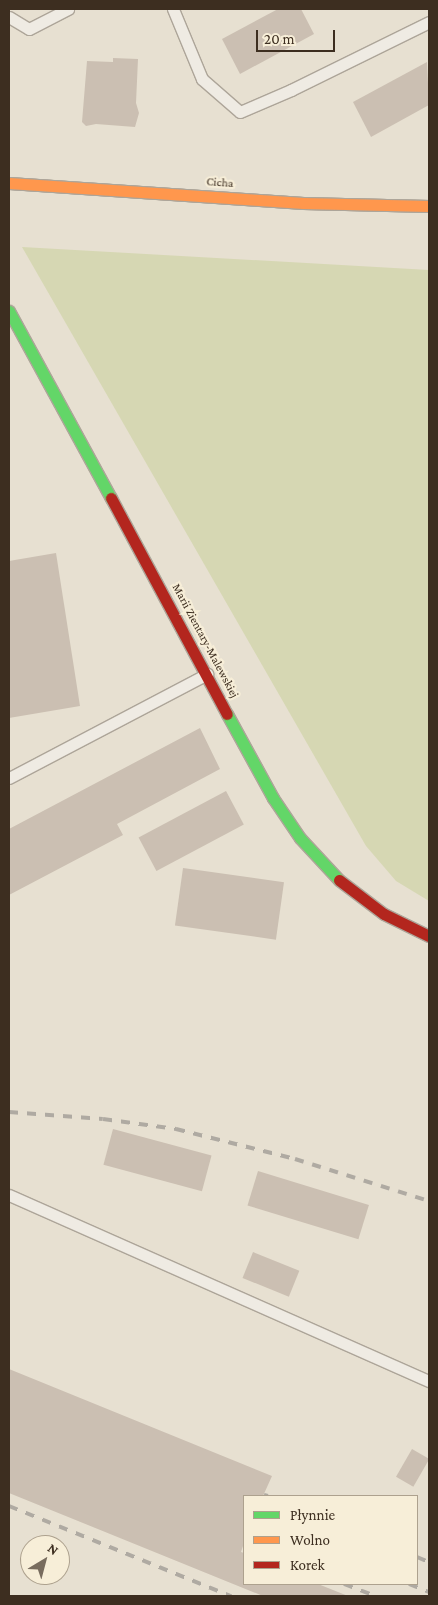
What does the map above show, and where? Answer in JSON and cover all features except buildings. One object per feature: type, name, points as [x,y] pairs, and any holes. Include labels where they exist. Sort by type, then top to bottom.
[{"type":"street","name":"Cicha","points":[[9,183],[303,203],[429,206]]},
{"type":"street","name":"Marii Zientary-Malewskiej","points":[[9,311],[273,798],[300,838],[348,888],[384,914],[429,936]]},
{"type":"lane","points":[[9,17],[30,29],[68,9]]},
{"type":"lane","points":[[173,9],[202,79],[240,112],[429,22]]},
{"type":"lane","points":[[9,778],[207,674]]},
{"type":"lane","points":[[9,1196],[45,1209],[429,1381]]},
{"type":"green space","points":[[22,247],[429,270],[429,901],[396,881],[366,846]]},
{"type":"railway","points":[[9,1112],[103,1119],[176,1129],[295,1159],[429,1201]]},
{"type":"railway","points":[[9,1506],[231,1596]]},
{"type":"railway","points":[[418,1557],[429,1562]]},
{"type":"railway","points":[[347,1585],[376,1596]]},
{"type":"railway","points":[[412,1585],[429,1592]]},
{"type":"traffic: fast","points":[[9,311],[111,498]]},
{"type":"traffic: fast","points":[[227,714],[273,798],[300,838],[339,880]]},
{"type":"traffic: slow","points":[[9,183],[303,203],[429,206]]},
{"type":"traffic: jam","points":[[111,498],[227,714]]},
{"type":"traffic: jam","points":[[339,880],[384,914],[429,936]]}]
